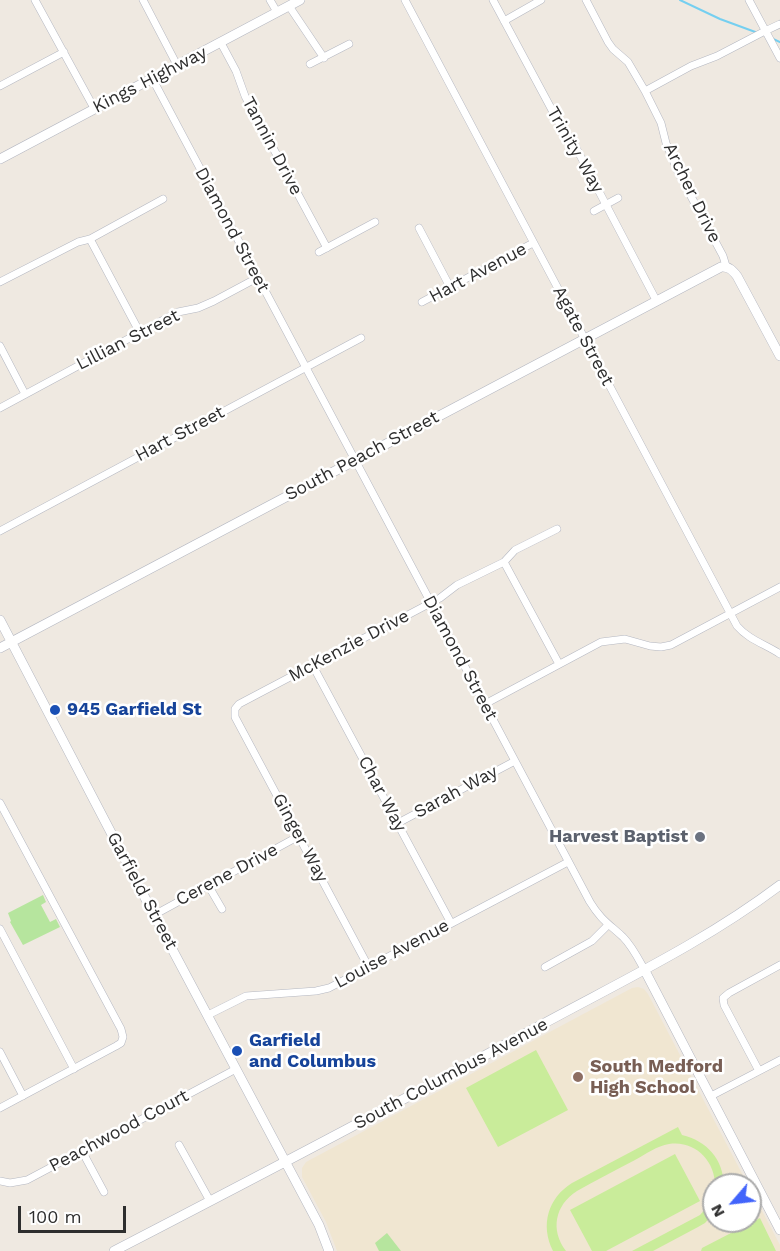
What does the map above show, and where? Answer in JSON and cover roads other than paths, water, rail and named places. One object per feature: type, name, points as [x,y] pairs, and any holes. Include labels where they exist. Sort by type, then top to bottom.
[{"type":"street","points":[[35,0],[94,108]]},
{"type":"street","points":[[143,0],[177,64]]},
{"type":"street","points":[[270,0],[277,12]]},
{"type":"street","name":"Kings Highway","points":[[0,159],[300,0]]},
{"type":"street","name":"Agate Street","points":[[405,0],[730,614],[746,636],[780,654]]},
{"type":"street","name":"Trinity Way","points":[[493,0],[561,128],[572,140],[656,300]]},
{"type":"street","points":[[504,21],[541,0]]},
{"type":"street","name":"Archer Drive","points":[[586,0],[608,42],[628,63],[645,91],[662,123],[671,156],[726,266],[737,276],[780,356]]},
{"type":"street","points":[[749,0],[780,58]]},
{"type":"street","points":[[290,6],[324,58]]},
{"type":"street","points":[[645,91],[691,66],[717,56],[780,24]]},
{"type":"street","name":"Tannin Drive","points":[[221,43],[236,71],[245,96],[327,248]]},
{"type":"street","points":[[310,64],[349,44]]},
{"type":"street","points":[[0,86],[64,52]]},
{"type":"street","name":"Diamond Street","points":[[152,78],[568,862],[597,915],[624,938],[644,969],[780,1230]]},
{"type":"street","points":[[594,211],[618,198]]},
{"type":"street","points":[[0,282],[78,242],[90,239],[163,199]]},
{"type":"street","points":[[319,252],[375,222]]},
{"type":"street","points":[[419,228],[450,287]]},
{"type":"street","points":[[90,239],[140,333]]},
{"type":"street","name":"Hart Avenue","points":[[422,302],[533,243]]},
{"type":"street","name":"South Peach Street","points":[[0,648],[656,300],[726,266]]},
{"type":"street","name":"Lillian Street","points":[[0,408],[178,312],[198,308],[257,278]]},
{"type":"street","name":"Hart Street","points":[[0,531],[361,338]]},
{"type":"street","points":[[0,346],[26,394]]},
{"type":"street","name":"McKenzie Drive","points":[[235,709],[440,598],[457,585],[504,562],[515,550],[557,529]]},
{"type":"street","points":[[504,562],[559,664]]},
{"type":"street","points":[[485,704],[601,642],[625,639],[650,646],[671,645],[780,587]]},
{"type":"street","name":"Garfield Street","points":[[0,620],[319,1225],[329,1251]]},
{"type":"street","name":"Char Way","points":[[313,666],[451,923]]},
{"type":"street","name":"Ginger Way","points":[[235,709],[235,717],[368,966]]},
{"type":"street","name":"Sarah Way","points":[[398,823],[515,761]]},
{"type":"street","points":[[0,805],[123,1036],[121,1043],[116,1046],[0,1108]]},
{"type":"street","name":"Cerene Drive","points":[[154,915],[299,836]]},
{"type":"street","name":"Louise Avenue","points":[[208,1015],[246,996],[322,990],[568,862]]},
{"type":"street","points":[[208,885],[222,909]]},
{"type":"street","name":"South Columbus Avenue","points":[[114,1251],[448,1076],[682,949],[780,885]]},
{"type":"street","points":[[545,967],[592,941],[608,925]]},
{"type":"street","points":[[0,929],[74,1069]]},
{"type":"street","points":[[759,1071],[724,1005],[723,998],[780,965]]},
{"type":"street","points":[[0,1052],[23,1096]]},
{"type":"street","points":[[711,1096],[780,1060]]},
{"type":"street","name":"Peachwood Court","points":[[0,1181],[10,1184],[27,1180],[236,1069]]},
{"type":"street","points":[[179,1144],[210,1201]]},
{"type":"street","points":[[82,1151],[104,1192]]},
{"type":"waterway","points":[[680,0],[720,19],[758,33]]},
{"type":"waterway","points":[[771,38],[780,42]]},
{"type":"place","name":"945 Garfield St","points":[[55,710]]},
{"type":"place","name":"Harvest Baptist","points":[[700,837]]},
{"type":"place","name":"Garfield and Columbus","points":[[237,1051]]},
{"type":"place","name":"South Medford High School","points":[[578,1077]]}]
